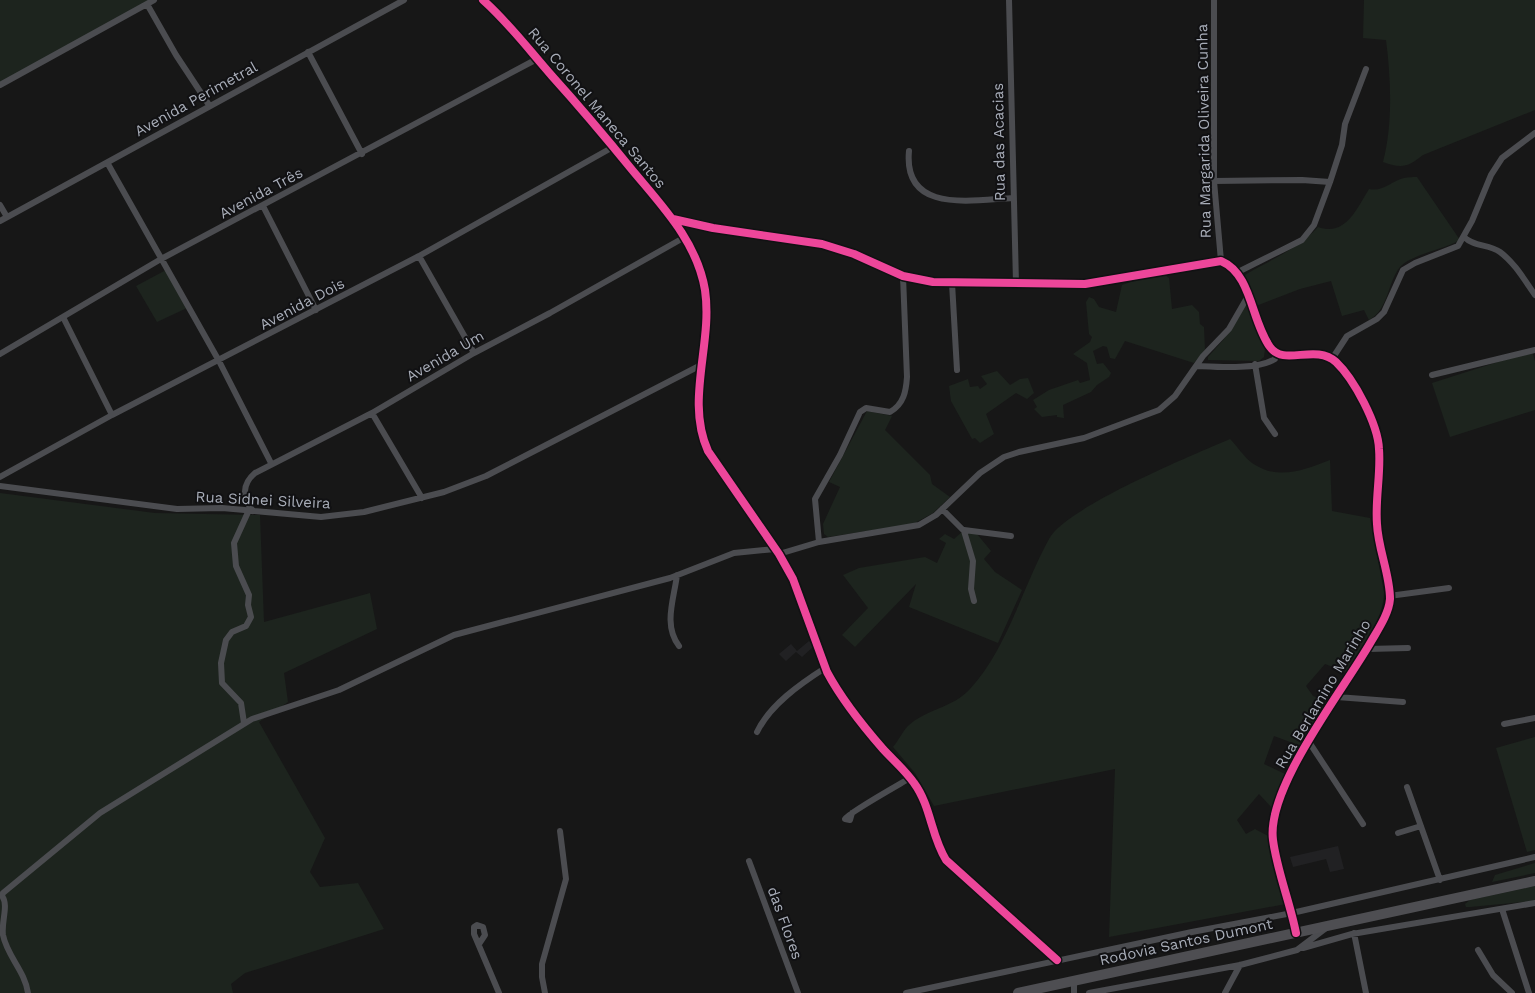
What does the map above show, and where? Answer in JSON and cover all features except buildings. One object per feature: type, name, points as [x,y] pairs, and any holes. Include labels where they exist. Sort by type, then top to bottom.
[{"type":"highway","name":"Rodovia Santos Dumont","points":[[1020,993],[1535,881]]},
{"type":"street","points":[[0,84],[154,0]]},
{"type":"street","name":"Avenida Perimetral","points":[[0,221],[108,164],[209,105],[404,0]]},
{"type":"street","name":"Rua Coronel Maneca Santos","points":[[483,0],[503,19],[613,147],[673,220],[685,238],[696,257],[705,291],[707,326],[698,408],[702,439],[716,463],[777,552],[804,607],[825,668],[849,708],[910,778],[923,796],[940,850],[946,860],[1057,960]]},
{"type":"street","name":"Rua das Acacias","points":[[1009,0],[1016,284]]},
{"type":"street","name":"Rua Margarida Oliveira Cunha","points":[[1214,0],[1214,181],[1221,261]]},
{"type":"street","points":[[148,4],[176,55],[209,105]]},
{"type":"street","points":[[308,52],[362,154]]},
{"type":"street","name":"Avenida Três","points":[[0,354],[161,260],[537,59]]},
{"type":"street","points":[[1236,273],[1302,240],[1309,233],[1330,182],[1342,145],[1345,124],[1366,69]]},
{"type":"street","points":[[673,220],[837,248],[903,276],[922,281],[1016,284],[1095,283],[1211,261],[1221,261],[1229,264],[1236,273],[1248,296],[1266,340],[1276,354],[1283,356],[1316,354],[1332,358],[1347,336],[1377,319],[1384,312],[1403,270],[1415,262],[1458,246],[1464,237],[1491,175],[1502,158],[1535,133]]},
{"type":"street","name":"Avenida Dois","points":[[0,477],[112,415],[419,256],[613,147]]},
{"type":"street","points":[[909,151],[908,162],[913,179],[927,194],[935,198],[953,200],[1013,198]]},
{"type":"street","points":[[108,164],[219,361],[271,463]]},
{"type":"street","points":[[1214,181],[1302,180],[1330,182]]},
{"type":"street","points":[[0,205],[7,217]]},
{"type":"street","points":[[263,206],[316,310]]},
{"type":"street","points":[[1464,237],[1469,242],[1500,252],[1515,267],[1535,295]]},
{"type":"street","name":"Avenida Um","points":[[251,510],[245,496],[247,482],[255,473],[271,463],[372,413],[474,353],[685,238]]},
{"type":"street","points":[[419,256],[474,353]]},
{"type":"street","points":[[818,542],[815,499],[840,455],[860,412],[869,408],[890,412],[899,405],[905,393],[903,276]]},
{"type":"street","points":[[952,283],[957,370]]},
{"type":"street","points":[[28,993],[25,979],[4,943],[2,929],[6,904],[2,896],[4,893],[100,813],[204,751],[244,723],[339,690],[448,637],[677,575],[734,553],[777,552],[818,542],[909,528],[927,521],[980,473],[1004,457],[1084,438],[1159,410],[1175,396],[1203,356],[1229,329],[1248,296]]},
{"type":"street","points":[[63,317],[112,415]]},
{"type":"street","points":[[1432,375],[1535,350]]},
{"type":"street","points":[[1197,366],[1255,364],[1275,359],[1276,354]]},
{"type":"street","name":"Rua Berlamino Marinho","points":[[1296,933],[1273,839],[1273,824],[1281,794],[1309,742],[1368,649],[1387,610],[1389,596],[1376,521],[1379,444],[1372,423],[1354,386],[1343,369],[1332,358]]},
{"type":"street","name":"Rua Sidnei Silveira","points":[[0,486],[157,507],[251,510],[300,516],[343,516],[422,498],[462,486],[512,464],[703,364]]},
{"type":"street","points":[[1255,364],[1264,418],[1275,434]]},
{"type":"street","points":[[372,413],[422,498]]},
{"type":"street","points":[[942,509],[964,530],[973,561],[971,589],[974,601]]},
{"type":"street","points":[[244,723],[241,704],[222,683],[220,668],[226,640],[232,632],[246,626],[251,617],[248,605],[249,595],[236,566],[234,543],[251,510]]},
{"type":"street","points":[[964,530],[1011,536]]},
{"type":"street","points":[[677,575],[670,632],[679,646]]},
{"type":"street","points":[[1389,596],[1449,588]]},
{"type":"street","points":[[1368,649],[1408,648]]},
{"type":"street","points":[[757,732],[769,714],[800,685],[825,668]]},
{"type":"street","points":[[1337,697],[1403,702]]},
{"type":"street","points":[[1504,724],[1535,718]]},
{"type":"street","points":[[1309,742],[1363,824]]},
{"type":"street","points":[[852,813],[910,778]]},
{"type":"street","points":[[1407,787],[1440,880]]},
{"type":"street","points":[[1398,834],[1421,826]]},
{"type":"street","points":[[545,993],[542,964],[566,879],[560,831]]},
{"type":"street","points":[[906,993],[1057,960],[1292,913],[1535,857]]},
{"type":"street","name":"das Flores","points":[[749,861],[798,993]]},
{"type":"street","points":[[1089,993],[1240,965],[1354,933],[1535,903]]},
{"type":"street","points":[[1502,909],[1527,993]]},
{"type":"street","points":[[1297,950],[1330,926]]},
{"type":"street","points":[[1354,933],[1366,993]]},
{"type":"street","points":[[479,944],[499,993]]},
{"type":"street","points":[[1478,950],[1493,975],[1512,993]]},
{"type":"street","points":[[1225,993],[1240,965]]},
{"type":"street","points":[[1074,981],[1074,993]]},
{"type":"shaded area","points":[[0,0],[150,0],[0,83]]},
{"type":"shaded area","points":[[1364,0],[1535,0],[1535,110],[1423,155],[1404,166],[1395,166],[1383,162],[1390,117],[1386,40],[1363,38]]},
{"type":"shaded area","points":[[1417,177],[1460,240],[1420,255],[1400,267],[1392,280],[1384,303],[1376,315],[1369,320],[1364,310],[1342,316],[1331,281],[1300,289],[1256,306],[1245,275],[1293,248],[1318,227],[1328,229],[1336,228],[1343,224],[1350,219],[1369,189],[1383,188],[1399,179]]},
{"type":"shaded area","points":[[166,270],[187,308],[157,322],[136,286]]},
{"type":"shaded area","points":[[1165,275],[1169,278],[1172,309],[1192,305],[1199,312],[1200,324],[1204,327],[1205,350],[1194,363],[1125,341],[1115,359],[1110,358],[1107,347],[1103,346],[1093,351],[1097,364],[1103,363],[1111,373],[1109,377],[1097,385],[1091,392],[1063,405],[1064,418],[1057,417],[1057,415],[1042,417],[1034,409],[1037,407],[1033,400],[1049,390],[1078,380],[1080,383],[1090,380],[1087,363],[1073,354],[1090,342],[1092,337],[1089,334],[1086,302],[1089,297],[1094,299],[1099,307],[1116,312],[1122,285]]},
{"type":"shaded area","points":[[1244,306],[1247,306],[1265,349],[1264,357],[1259,361],[1208,360],[1208,357],[1224,339]]},
{"type":"shaded area","points":[[1532,351],[1535,361],[1535,410],[1450,437],[1432,383]]},
{"type":"shaded area","points":[[997,371],[1010,385],[1020,379],[1028,378],[1034,393],[1027,399],[1016,393],[986,414],[994,434],[980,443],[975,438],[972,439],[951,401],[949,386],[968,379],[970,387],[978,386],[980,389],[987,384],[981,376]]},
{"type":"shaded area","points":[[867,411],[892,416],[885,430],[930,475],[932,484],[950,497],[933,513],[913,524],[828,537],[824,534],[823,524],[840,487],[829,482]]},
{"type":"shaded area","points":[[1230,439],[1252,463],[1272,472],[1281,473],[1301,470],[1330,460],[1332,511],[1370,518],[1384,592],[1383,603],[1376,624],[1346,672],[1325,664],[1306,686],[1313,696],[1329,702],[1301,746],[1274,736],[1264,764],[1287,775],[1272,808],[1259,794],[1237,820],[1246,834],[1255,829],[1268,836],[1286,904],[1109,937],[1115,769],[934,806],[915,773],[893,747],[908,726],[915,720],[956,700],[970,689],[983,673],[1005,636],[1039,558],[1049,539],[1060,526],[1079,512],[1132,483]]},
{"type":"shaded area","points":[[0,493],[155,513],[260,515],[264,622],[370,593],[377,629],[284,673],[288,702],[259,722],[325,838],[310,872],[320,887],[358,883],[384,929],[245,973],[231,984],[233,993],[0,993]]},
{"type":"shaded area","points":[[963,531],[977,534],[991,551],[984,559],[995,572],[1022,590],[998,643],[909,607],[916,584],[855,647],[842,635],[868,608],[843,575],[859,568],[925,557],[937,563],[946,543],[939,539],[945,534],[954,539]]},
{"type":"shaded area","points":[[809,641],[814,646],[802,657],[796,652],[786,661],[779,654],[791,644],[797,651]]},
{"type":"shaded area","points":[[1535,737],[1535,850],[1527,852],[1496,748]]},
{"type":"shaded area","points":[[1338,846],[1344,869],[1330,872],[1326,859],[1293,867],[1290,857]]},
{"type":"shaded area","points":[[1535,863],[1535,873],[1492,882],[1495,875]]},
{"type":"shaded area","points":[[1535,886],[1535,901],[1470,907],[1466,907],[1465,904],[1470,900]]},
{"type":"cycle path","points":[[483,0],[510,27],[593,123],[667,212],[687,241],[695,256],[705,290],[706,331],[699,392],[699,412],[702,432],[708,451],[779,554],[793,579],[827,672],[833,682],[860,721],[907,774],[920,792],[937,841],[946,860],[1057,960]]},
{"type":"cycle path","points":[[673,219],[713,228],[822,244],[854,254],[903,276],[933,282],[1085,284],[1221,261],[1231,267],[1239,276],[1264,336],[1276,353],[1291,356],[1319,354],[1336,362],[1343,370],[1364,402],[1378,439],[1377,524],[1390,599],[1386,615],[1378,630],[1294,766],[1282,793],[1274,818],[1273,840],[1275,852],[1296,933]]}]
